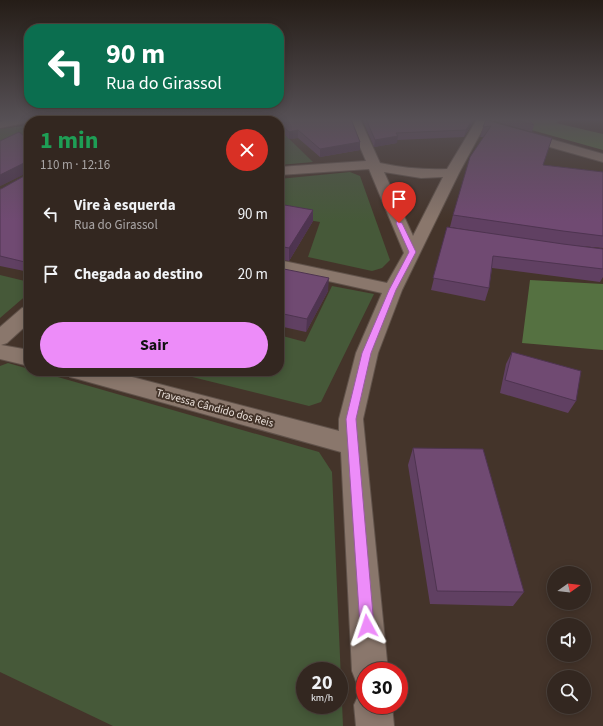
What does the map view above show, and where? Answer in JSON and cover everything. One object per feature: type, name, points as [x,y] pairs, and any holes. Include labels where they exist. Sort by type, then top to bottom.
[{"type":"street","points":[[368,153],[412,252]]},
{"type":"street","points":[[369,662],[351,419],[367,353],[393,290],[412,252],[433,230],[452,173],[463,153]]},
{"type":"street","points":[[585,153],[603,158]]},
{"type":"street","points":[[284,171],[373,165],[415,173],[452,173]]},
{"type":"street","points":[[284,266],[393,290]]},
{"type":"street","points":[[0,338],[24,316]]},
{"type":"street","points":[[0,352],[24,357]]},
{"type":"street","name":"Travessa Cândido dos Reis","points":[[97,376],[352,445]]},
{"type":"street","points":[[374,714],[375,726]]},
{"type":"green space","points":[[284,153],[304,153],[313,162],[284,165]]},
{"type":"green space","points":[[350,172],[360,176],[390,260],[382,268],[372,271],[308,257],[320,222],[284,216],[284,179]]},
{"type":"green space","points":[[0,275],[24,281],[24,297],[0,318]]},
{"type":"green space","points":[[530,280],[603,284],[603,350],[522,343]]},
{"type":"green space","points":[[332,286],[374,294],[321,402],[309,406],[188,376],[284,376],[284,336],[305,342]]},
{"type":"green space","points":[[8,363],[24,368],[24,376],[54,376],[319,452],[332,472],[340,662],[296,662],[296,714],[342,714],[343,726],[113,726],[0,672],[0,366]]},
{"type":"building","points":[[0,153],[24,153],[24,163],[0,175]]},
{"type":"building","points":[[473,153],[547,153],[543,165],[603,172],[603,236],[453,215],[470,157]]},
{"type":"building","points":[[24,176],[24,262],[0,256],[1,189]]},
{"type":"building","points":[[284,205],[313,210],[289,248],[284,247]]},
{"type":"building","points":[[447,227],[603,249],[603,269],[493,256],[489,288],[433,278]]},
{"type":"building","points":[[284,269],[329,278],[307,319],[284,314]]},
{"type":"building","points":[[512,352],[581,371],[576,401],[505,380]]},
{"type":"building","points":[[413,448],[483,449],[524,592],[437,591]]},
{"type":"route","points":[[367,626],[351,419],[367,353],[393,290],[412,252],[399,223]]}]
